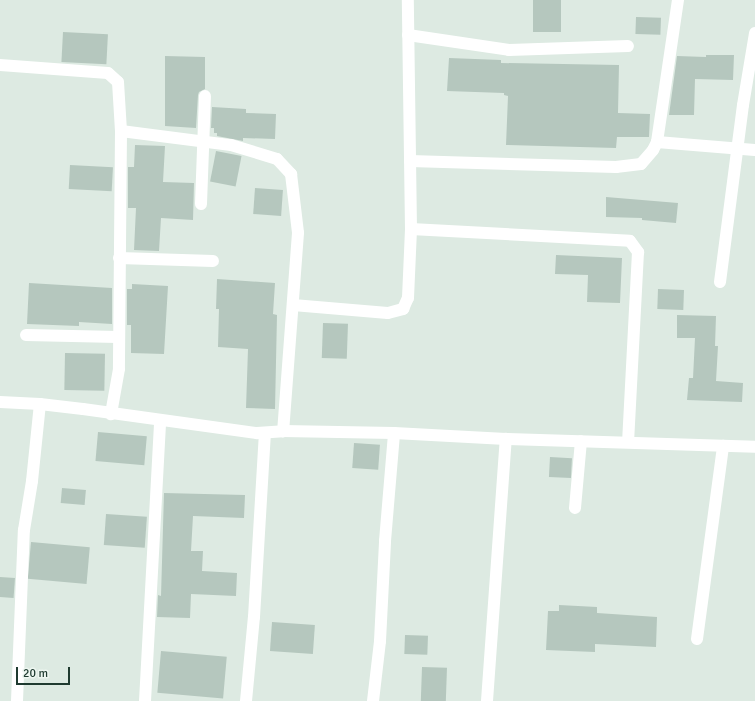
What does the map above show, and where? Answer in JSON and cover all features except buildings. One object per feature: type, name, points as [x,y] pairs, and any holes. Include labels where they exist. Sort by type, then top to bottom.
[{"type":"street","points":[[293,305],[388,313],[403,309],[408,298],[411,229],[408,0]]},
{"type":"street","points":[[410,161],[616,167],[641,164],[653,150],[657,142],[678,0]]},
{"type":"street","points":[[720,282],[737,148],[755,33]]},
{"type":"street","points":[[408,35],[509,50],[628,46]]},
{"type":"street","points":[[0,65],[108,73],[118,82],[121,131],[118,337],[119,369],[111,414]]},
{"type":"street","points":[[202,204],[204,96]]},
{"type":"street","points":[[121,131],[230,145],[277,159],[292,174],[298,233],[283,431]]},
{"type":"street","points":[[657,142],[755,150]]},
{"type":"street","points":[[411,229],[630,241],[638,252],[628,442]]},
{"type":"street","points":[[119,258],[212,261]]},
{"type":"street","points":[[26,335],[118,337]]},
{"type":"street","points":[[0,402],[40,404],[265,433],[283,431],[394,433],[506,439],[755,447]]},
{"type":"street","points":[[17,701],[24,530],[32,481],[40,404]]},
{"type":"street","points":[[145,701],[160,420]]},
{"type":"street","points":[[246,701],[255,602],[265,433]]},
{"type":"street","points":[[373,701],[380,641],[385,541],[394,433]]},
{"type":"street","points":[[487,701],[506,439]]},
{"type":"street","points":[[575,508],[581,441]]},
{"type":"street","points":[[697,639],[723,446]]}]
